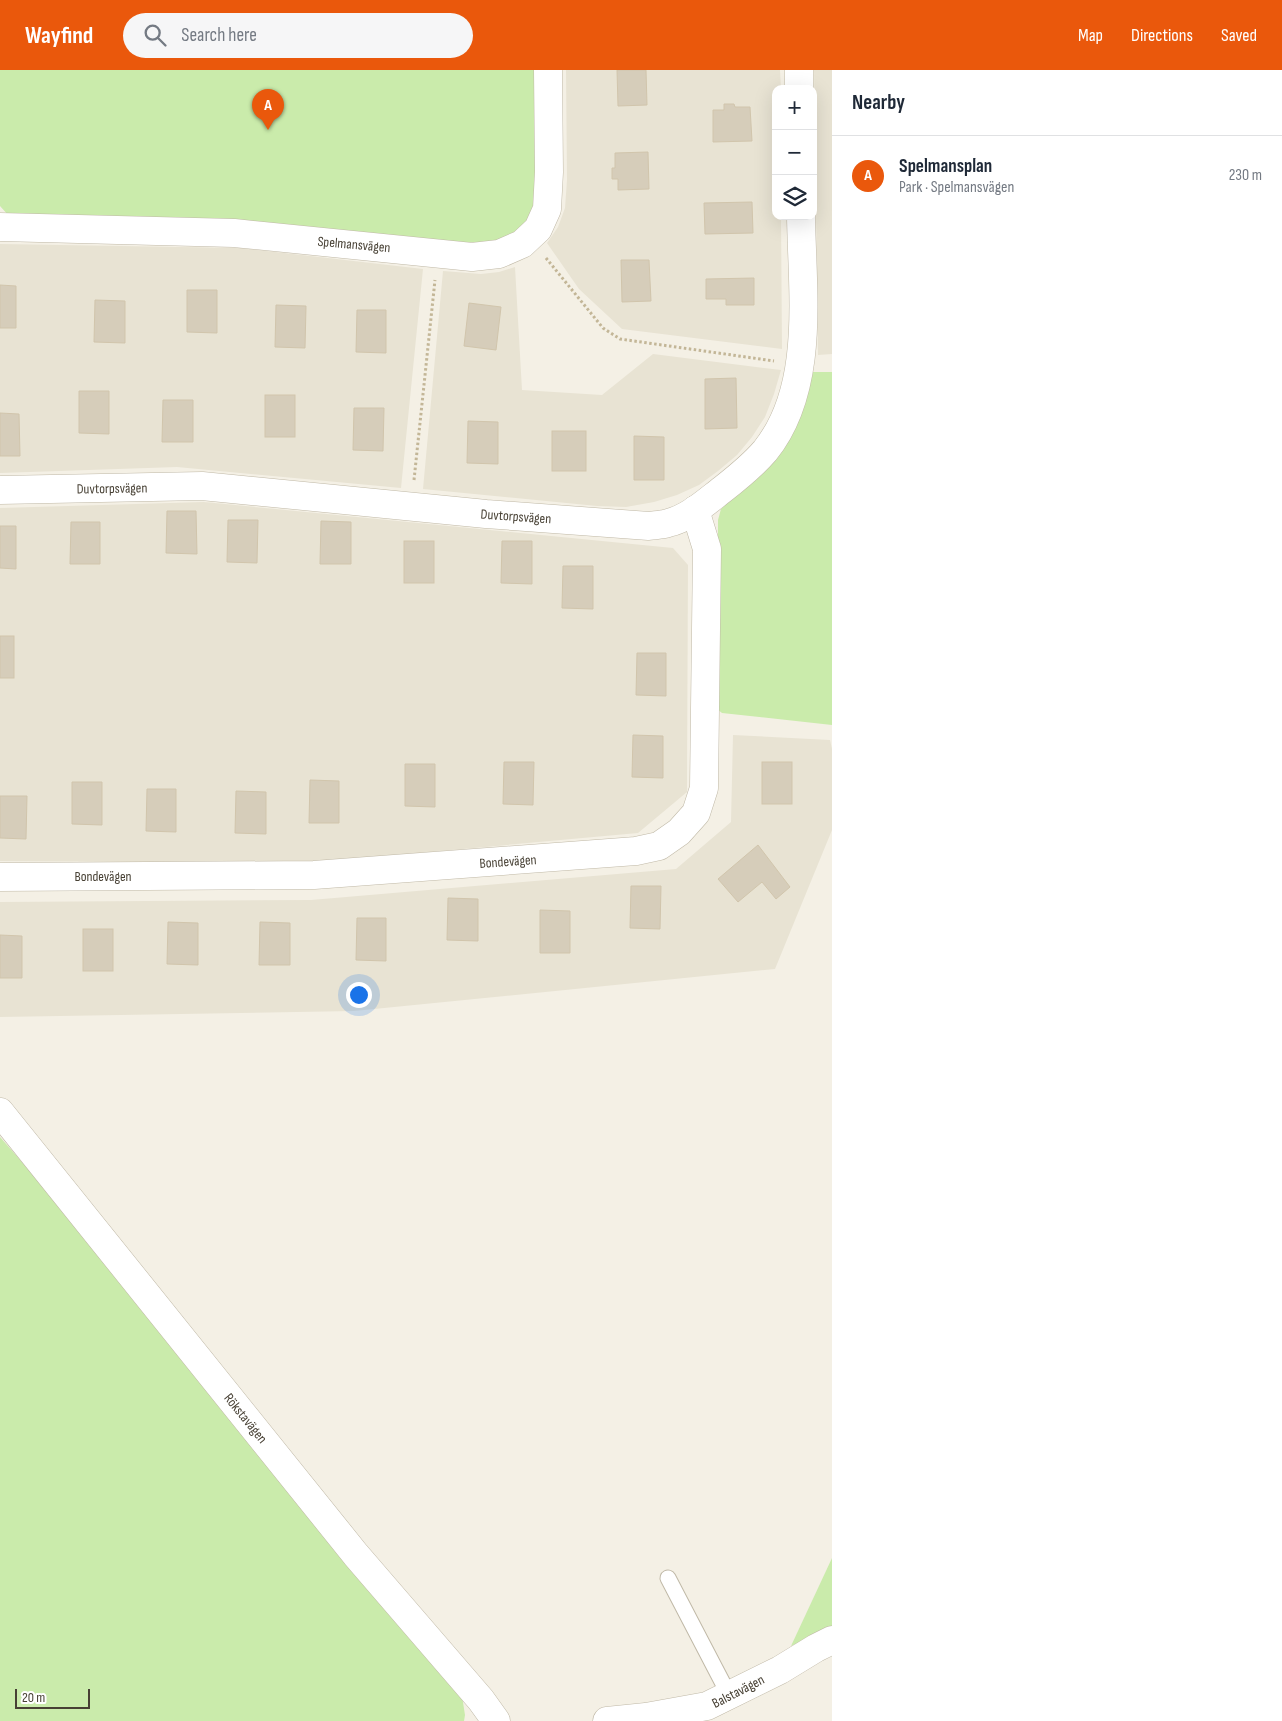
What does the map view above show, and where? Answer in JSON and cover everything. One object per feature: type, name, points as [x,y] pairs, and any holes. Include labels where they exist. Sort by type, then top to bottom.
[{"type":"street","name":"Spelmansvägen","points":[[0,227],[234,233],[472,256],[499,254],[522,244],[528,239],[538,229],[547,209],[549,172],[548,70]]},
{"type":"street","points":[[799,70],[799,85]]},
{"type":"street","name":"Duvtorpsvägen","points":[[0,490],[202,486],[486,514],[649,526],[669,523],[695,510],[738,477],[765,451],[784,421],[798,383],[803,340],[801,220]]},
{"type":"street","name":"Bondevägen","points":[[0,877],[314,875],[636,852],[659,846],[678,832],[696,813],[704,788],[707,549],[695,510]]},
{"type":"street","name":"Rökstavägen","points":[[0,1112],[356,1555],[481,1700],[496,1721]]},
{"type":"street","name":"Balstavägen","points":[[607,1721],[646,1717],[707,1706],[780,1670],[832,1640]]},
{"type":"lane","points":[[668,1578],[729,1695]]},
{"type":"path","points":[[528,239],[548,260],[602,328],[620,339],[800,365]]},
{"type":"path","points":[[411,506],[438,252]]},
{"type":"shaded area","points":[[566,70],[780,70],[781,85],[772,85],[772,220],[781,220],[782,349],[622,329],[579,289],[547,243],[558,227],[565,208],[567,180]]},
{"type":"shaded area","points":[[814,70],[832,70],[832,354],[818,355],[817,85],[814,85]]},
{"type":"shaded area","points":[[0,244],[241,248],[423,269],[401,488],[177,467],[0,473]]},
{"type":"shaded area","points":[[515,267],[522,390],[602,395],[653,354],[781,370],[765,417],[752,437],[737,455],[699,485],[677,495],[654,502],[626,507],[597,506],[423,489],[443,271],[481,274],[499,272]]},
{"type":"shaded area","points":[[204,502],[673,548],[688,565],[687,792],[638,833],[309,863],[0,861],[0,508]]},
{"type":"shaded area","points":[[733,735],[830,740],[832,749],[832,830],[775,969],[354,1011],[0,1017],[0,902],[311,900],[676,869],[731,822]]},
{"type":"green space","points":[[0,70],[535,70],[538,190],[531,216],[516,235],[483,244],[255,222],[9,216],[0,206]]},
{"type":"green space","points":[[811,372],[832,372],[832,725],[722,713],[717,709],[718,520],[721,509]]},
{"type":"green space","points":[[0,1137],[65,1211],[462,1696],[464,1721],[0,1721]]},
{"type":"green space","points":[[832,1558],[832,1628],[791,1646]]},
{"type":"building","points":[[617,70],[646,70],[647,105],[618,106]]},
{"type":"building","points":[[724,104],[734,104],[735,107],[750,107],[752,141],[713,142],[713,110],[724,110]]},
{"type":"building","points":[[648,152],[649,189],[618,190],[618,179],[612,179],[612,168],[615,168],[615,153]]},
{"type":"building","points":[[752,202],[753,233],[705,234],[704,203]]},
{"type":"building","points":[[621,260],[649,260],[651,301],[622,302]]},
{"type":"building","points":[[754,278],[754,305],[726,305],[726,299],[706,299],[706,279]]},
{"type":"building","points":[[0,285],[16,286],[16,328],[0,328]]},
{"type":"building","points":[[187,290],[217,290],[217,333],[187,332]]},
{"type":"building","points":[[95,300],[125,301],[125,343],[94,342]]},
{"type":"building","points":[[469,303],[501,307],[496,350],[464,346]]},
{"type":"building","points":[[276,305],[306,306],[305,348],[275,347]]},
{"type":"building","points":[[357,310],[386,310],[386,353],[356,352]]},
{"type":"building","points":[[736,378],[737,428],[705,429],[705,379]]},
{"type":"building","points":[[79,391],[109,391],[109,434],[79,433]]},
{"type":"building","points":[[265,395],[295,395],[295,437],[265,437]]},
{"type":"building","points":[[163,400],[193,400],[193,442],[162,442]]},
{"type":"building","points":[[354,408],[384,408],[383,451],[353,450]]},
{"type":"building","points":[[0,413],[19,414],[20,456],[0,456]]},
{"type":"building","points":[[468,421],[498,422],[498,464],[467,463]]},
{"type":"building","points":[[552,431],[586,431],[586,471],[552,471]]},
{"type":"building","points":[[634,436],[664,437],[664,480],[634,480]]},
{"type":"building","points":[[167,511],[196,511],[197,554],[166,553]]},
{"type":"building","points":[[228,520],[258,520],[257,563],[227,562]]},
{"type":"building","points":[[321,521],[351,522],[351,564],[320,564]]},
{"type":"building","points":[[71,522],[100,522],[100,564],[70,564]]},
{"type":"building","points":[[0,526],[16,526],[16,569],[0,568]]},
{"type":"building","points":[[404,541],[434,541],[434,583],[404,583]]},
{"type":"building","points":[[502,541],[532,541],[532,584],[501,583]]},
{"type":"building","points":[[563,566],[593,566],[593,609],[562,608]]},
{"type":"building","points":[[0,636],[14,636],[14,678],[0,678]]},
{"type":"building","points":[[637,653],[666,653],[666,696],[636,695]]},
{"type":"building","points":[[633,735],[663,736],[663,778],[632,777]]},
{"type":"building","points":[[504,762],[534,762],[533,805],[503,804]]},
{"type":"building","points":[[762,762],[792,762],[792,804],[762,804]]},
{"type":"building","points":[[405,764],[435,764],[435,807],[405,806]]},
{"type":"building","points":[[310,780],[339,781],[339,823],[309,823]]},
{"type":"building","points":[[72,782],[102,782],[102,825],[72,824]]},
{"type":"building","points":[[147,789],[176,789],[176,832],[146,831]]},
{"type":"building","points":[[236,791],[266,792],[266,834],[235,833]]},
{"type":"building","points":[[0,796],[27,796],[26,839],[0,838]]},
{"type":"building","points":[[758,845],[790,887],[776,899],[762,882],[738,902],[718,879]]},
{"type":"building","points":[[631,886],[661,886],[660,929],[630,928]]},
{"type":"building","points":[[448,898],[478,899],[478,941],[447,940]]},
{"type":"building","points":[[540,910],[570,911],[570,953],[540,953]]},
{"type":"building","points":[[357,918],[386,918],[386,961],[356,960]]},
{"type":"building","points":[[168,922],[198,923],[198,965],[167,964]]},
{"type":"building","points":[[260,922],[290,923],[290,965],[259,965]]},
{"type":"building","points":[[83,929],[113,929],[113,971],[83,971]]},
{"type":"building","points":[[0,935],[22,936],[22,978],[0,978]]},
{"type":"place","name":"Spelmansplan","points":[[268,130]]}]
